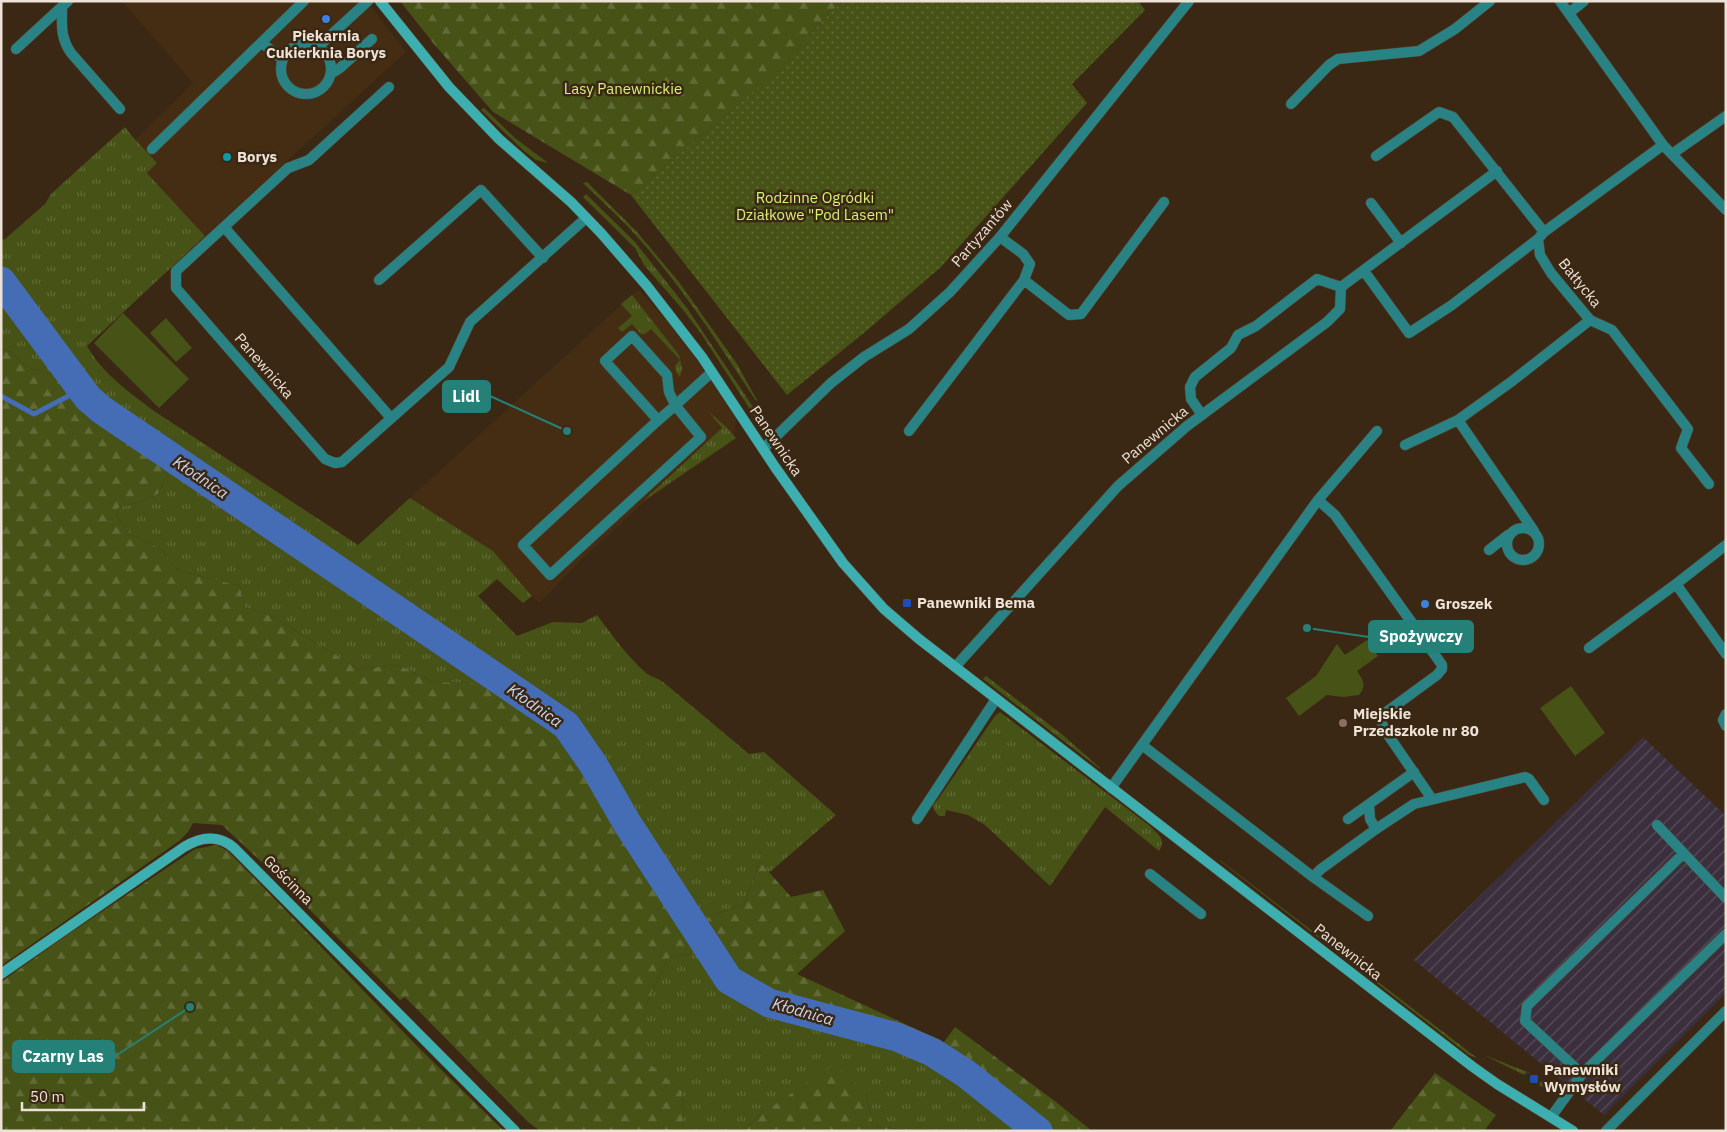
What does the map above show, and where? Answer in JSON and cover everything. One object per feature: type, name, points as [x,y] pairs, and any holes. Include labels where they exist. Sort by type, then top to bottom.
[{"type":"street","points":[[152,149],[304,1]]},
{"type":"street","points":[[319,46],[368,1]]},
{"type":"street","name":"Panewnicka","points":[[380,1],[429,64],[471,111],[499,139],[565,197],[631,266],[665,308],[712,372],[763,449],[851,574],[902,626],[1474,1067],[1574,1131]]},
{"type":"street","name":"Partyzantów","points":[[763,449],[838,378],[864,357],[909,329],[950,292],[1000,237],[1189,1]]},
{"type":"street","points":[[1291,104],[1329,65],[1338,59],[1419,51],[1455,29],[1490,1]]},
{"type":"street","points":[[1560,1],[1663,145],[1726,210]]},
{"type":"street","points":[[1569,13],[1584,1]]},
{"type":"street","points":[[16,49],[65,4]]},
{"type":"street","points":[[65,4],[62,31],[64,42],[71,53],[120,109]]},
{"type":"street","points":[[332,72],[340,68],[372,39]]},
{"type":"street","points":[[262,42],[282,59]]},
{"type":"street","points":[[309,43],[319,46],[327,53],[332,63],[329,81],[322,90],[312,94],[302,94],[294,91],[282,78],[282,59],[294,46],[309,43]]},
{"type":"street","name":"Panewnicka","points":[[389,87],[308,160],[288,168],[176,271],[176,288],[325,459],[336,463],[342,462],[449,367],[470,322],[586,218]]},
{"type":"street","name":"Bałtycka","points":[[1376,156],[1439,112],[1453,117],[1497,170],[1541,236],[1540,255],[1551,273],[1590,320],[1612,330],[1688,429],[1681,448],[1709,484]]},
{"type":"street","points":[[1672,154],[1726,116]]},
{"type":"street","points":[[1364,271],[1409,334],[1452,305],[1663,145]]},
{"type":"street","points":[[1202,415],[1191,399],[1190,387],[1195,377],[1231,348],[1238,335],[1256,326],[1317,279],[1341,287],[1497,170]]},
{"type":"street","points":[[379,280],[481,190],[543,258]]},
{"type":"street","points":[[1024,280],[1069,315],[1081,314],[1164,202]]},
{"type":"street","points":[[1371,203],[1401,243]]},
{"type":"street","points":[[224,227],[391,418]]},
{"type":"street","points":[[909,431],[1024,280],[1030,264],[1023,254],[1000,237]]},
{"type":"street","name":"Panewnicka","points":[[955,667],[1118,486],[1187,426],[1327,322],[1340,310],[1341,287]]},
{"type":"street","points":[[1405,445],[1458,420],[1511,382],[1590,320]]},
{"type":"street","points":[[658,420],[605,362],[632,336],[667,375],[669,392],[675,405],[701,437],[550,575],[523,545],[658,420],[675,405],[712,372]]},
{"type":"street","points":[[1458,420],[1534,531],[1540,541],[1538,552],[1528,560],[1520,561],[1513,558],[1506,545],[1508,535]]},
{"type":"street","points":[[1111,788],[1318,500],[1377,431]]},
{"type":"street","points":[[1318,500],[1335,515],[1442,665],[1442,669],[1437,675],[1385,713],[1381,720],[1384,729],[1432,800]]},
{"type":"street","points":[[1489,550],[1517,528],[1525,527],[1534,531]]},
{"type":"street","points":[[1589,648],[1726,545]]},
{"type":"street","points":[[1676,584],[1726,654]]},
{"type":"street","points":[[917,819],[996,699]]},
{"type":"street","points":[[1726,714],[1723,720],[1726,726]]},
{"type":"street","points":[[1142,745],[1313,877],[1368,916]]},
{"type":"street","points":[[1348,819],[1414,772]]},
{"type":"street","points":[[1313,877],[1321,869],[1376,829],[1414,804],[1525,777],[1529,779],[1544,800]]},
{"type":"street","points":[[1369,804],[1370,819],[1376,829]]},
{"type":"street","points":[[1657,825],[1726,898]]},
{"type":"street","name":"Gościnna","points":[[1,974],[184,847],[199,839],[211,838],[222,840],[234,848],[515,1131]]},
{"type":"street","points":[[1582,1074],[1525,1021],[1527,1006],[1683,854]]},
{"type":"street","points":[[1150,874],[1201,914]]},
{"type":"street","points":[[1551,1117],[1582,1074],[1726,934]]},
{"type":"street","points":[[1606,1131],[1726,1012]]},
{"type":"shaded area","points":[[122,1],[367,1],[406,52],[205,236],[147,173],[157,163],[144,148],[134,141],[193,83]]},
{"type":"shaded area","points":[[639,290],[667,321],[736,418],[734,440],[642,504],[585,556],[539,603],[493,551],[410,498]]},
{"type":"shaded area","points":[[1643,737],[1726,816],[1726,993],[1604,1115],[1414,960]]},
{"type":"green space","name":"Lasy Panewnickie","points":[[400,1],[844,1],[830,12],[796,51],[798,55],[631,195],[493,112],[434,44]]},
{"type":"green space","name":"Rodzinne Ogródki Działkowe \"Pod Lasem\"","points":[[844,1],[1138,1],[1145,10],[1072,84],[1087,103],[941,267],[787,395],[631,195],[797,55],[796,51],[830,12]]},
{"type":"green space","points":[[484,108],[515,138],[548,163],[536,160],[524,151],[481,110]]},
{"type":"green space","points":[[125,127],[157,163],[147,173],[205,236],[87,346],[100,365],[117,382],[154,411],[358,545],[410,498],[493,551],[532,596],[523,603],[497,579],[478,596],[517,636],[553,622],[582,623],[597,615],[614,638],[646,673],[663,682],[749,754],[764,752],[836,815],[771,871],[768,872],[760,862],[744,904],[701,920],[687,906],[597,764],[567,722],[111,413],[86,390],[1,275],[1,237],[3,240],[5,239],[45,204],[51,194]]},
{"type":"green space","points":[[587,182],[637,232],[679,282],[737,364],[756,401],[672,278],[620,218],[583,183]]},
{"type":"green space","points":[[586,194],[635,242],[687,308],[759,416],[766,420],[769,427],[755,417],[702,335],[644,265],[635,248],[583,197]]},
{"type":"green space","points":[[1,286],[69,378],[26,367],[11,352],[1,349]]},
{"type":"green space","points":[[632,295],[679,355],[682,368],[680,377],[676,372],[675,366],[680,360],[651,329],[645,334],[641,334],[632,324],[622,332],[618,328],[632,316],[621,304]]},
{"type":"green space","points":[[123,313],[189,379],[159,408],[94,343]]},
{"type":"green space","points":[[166,318],[192,348],[176,362],[150,333]]},
{"type":"green space","points":[[1,349],[11,352],[26,367],[69,378],[96,412],[172,464],[158,494],[140,502],[119,507],[117,516],[130,535],[161,548],[177,570],[240,586],[244,607],[271,616],[359,669],[398,665],[434,682],[497,684],[561,728],[585,760],[629,839],[697,953],[668,958],[645,1007],[645,1060],[682,1091],[684,1131],[540,1131],[527,1121],[405,997],[400,1000],[267,867],[222,825],[193,823],[188,832],[179,841],[1,966]]},
{"type":"green space","points":[[709,412],[736,438],[643,501],[722,428]]},
{"type":"green space","points":[[172,464],[497,684],[434,682],[398,665],[359,669],[271,616],[244,607],[240,586],[177,570],[161,548],[130,535],[117,516],[119,507],[140,502],[158,494]]},
{"type":"green space","points":[[1367,640],[1378,656],[1357,671],[1363,683],[1363,688],[1359,695],[1343,697],[1327,695],[1299,716],[1286,698],[1316,676],[1337,644],[1345,655]]},
{"type":"green space","points":[[986,676],[1064,736],[1100,769],[983,679]]},
{"type":"green space","points":[[1571,686],[1605,733],[1575,756],[1540,708]]},
{"type":"green space","points":[[1000,712],[1150,826],[1162,840],[1159,851],[1105,807],[1050,886],[985,825],[968,815],[946,810],[945,816],[939,816],[934,810],[933,805],[995,716]]},
{"type":"green space","points":[[217,845],[228,851],[417,1046],[504,1131],[1,1131],[1,982],[195,849]]},
{"type":"green space","points":[[1220,860],[1477,1058],[1469,1055]]},
{"type":"green space","points":[[760,862],[791,897],[823,890],[845,931],[797,974],[944,1042],[955,1027],[1092,1131],[1048,1131],[937,1048],[882,1025],[771,996],[730,969],[701,920],[744,904]]},
{"type":"green space","points":[[697,953],[721,987],[761,1010],[883,1037],[924,1056],[967,1083],[1028,1131],[909,1131],[873,1125],[866,1093],[761,1114],[744,1131],[684,1131],[682,1091],[645,1061],[645,1007],[668,958]]},
{"type":"green space","points":[[1484,1055],[1530,1073],[1541,1081],[1527,1072],[1524,1075]]},
{"type":"green space","points":[[835,1064],[866,1093],[873,1125],[909,1131],[744,1131],[761,1114]]},
{"type":"green space","points":[[1435,1073],[1496,1115],[1484,1131],[1390,1131]]},
{"type":"green space","points":[[1541,1081],[1558,1096],[1539,1085]]},
{"type":"waterway","name":"Kłodnica","points":[[1,281],[88,398],[102,410],[566,725],[593,764],[627,823],[729,980],[769,1003],[897,1037],[932,1052],[965,1073],[1038,1131]]},
{"type":"waterway","points":[[1,396],[34,414],[82,389]]},
{"type":"waterway","points":[[1015,1112],[1019,1101]]},
{"type":"place","name":"Piekarnia Cukierknia Borys","points":[[326,19]]},
{"type":"place","name":"Borys","points":[[227,157]]},
{"type":"place","name":"Lidl","points":[[567,431]]},
{"type":"place","name":"Panewniki Bema","points":[[907,603]]},
{"type":"place","name":"Groszek","points":[[1425,604]]},
{"type":"place","name":"Spożywczy","points":[[1307,628]]},
{"type":"place","name":"Miejskie Przedszkole nr 80","points":[[1343,723]]},
{"type":"place","name":"Czarny Las","points":[[190,1007]]},
{"type":"place","name":"Panewniki Wymysłów","points":[[1534,1079]]}]
